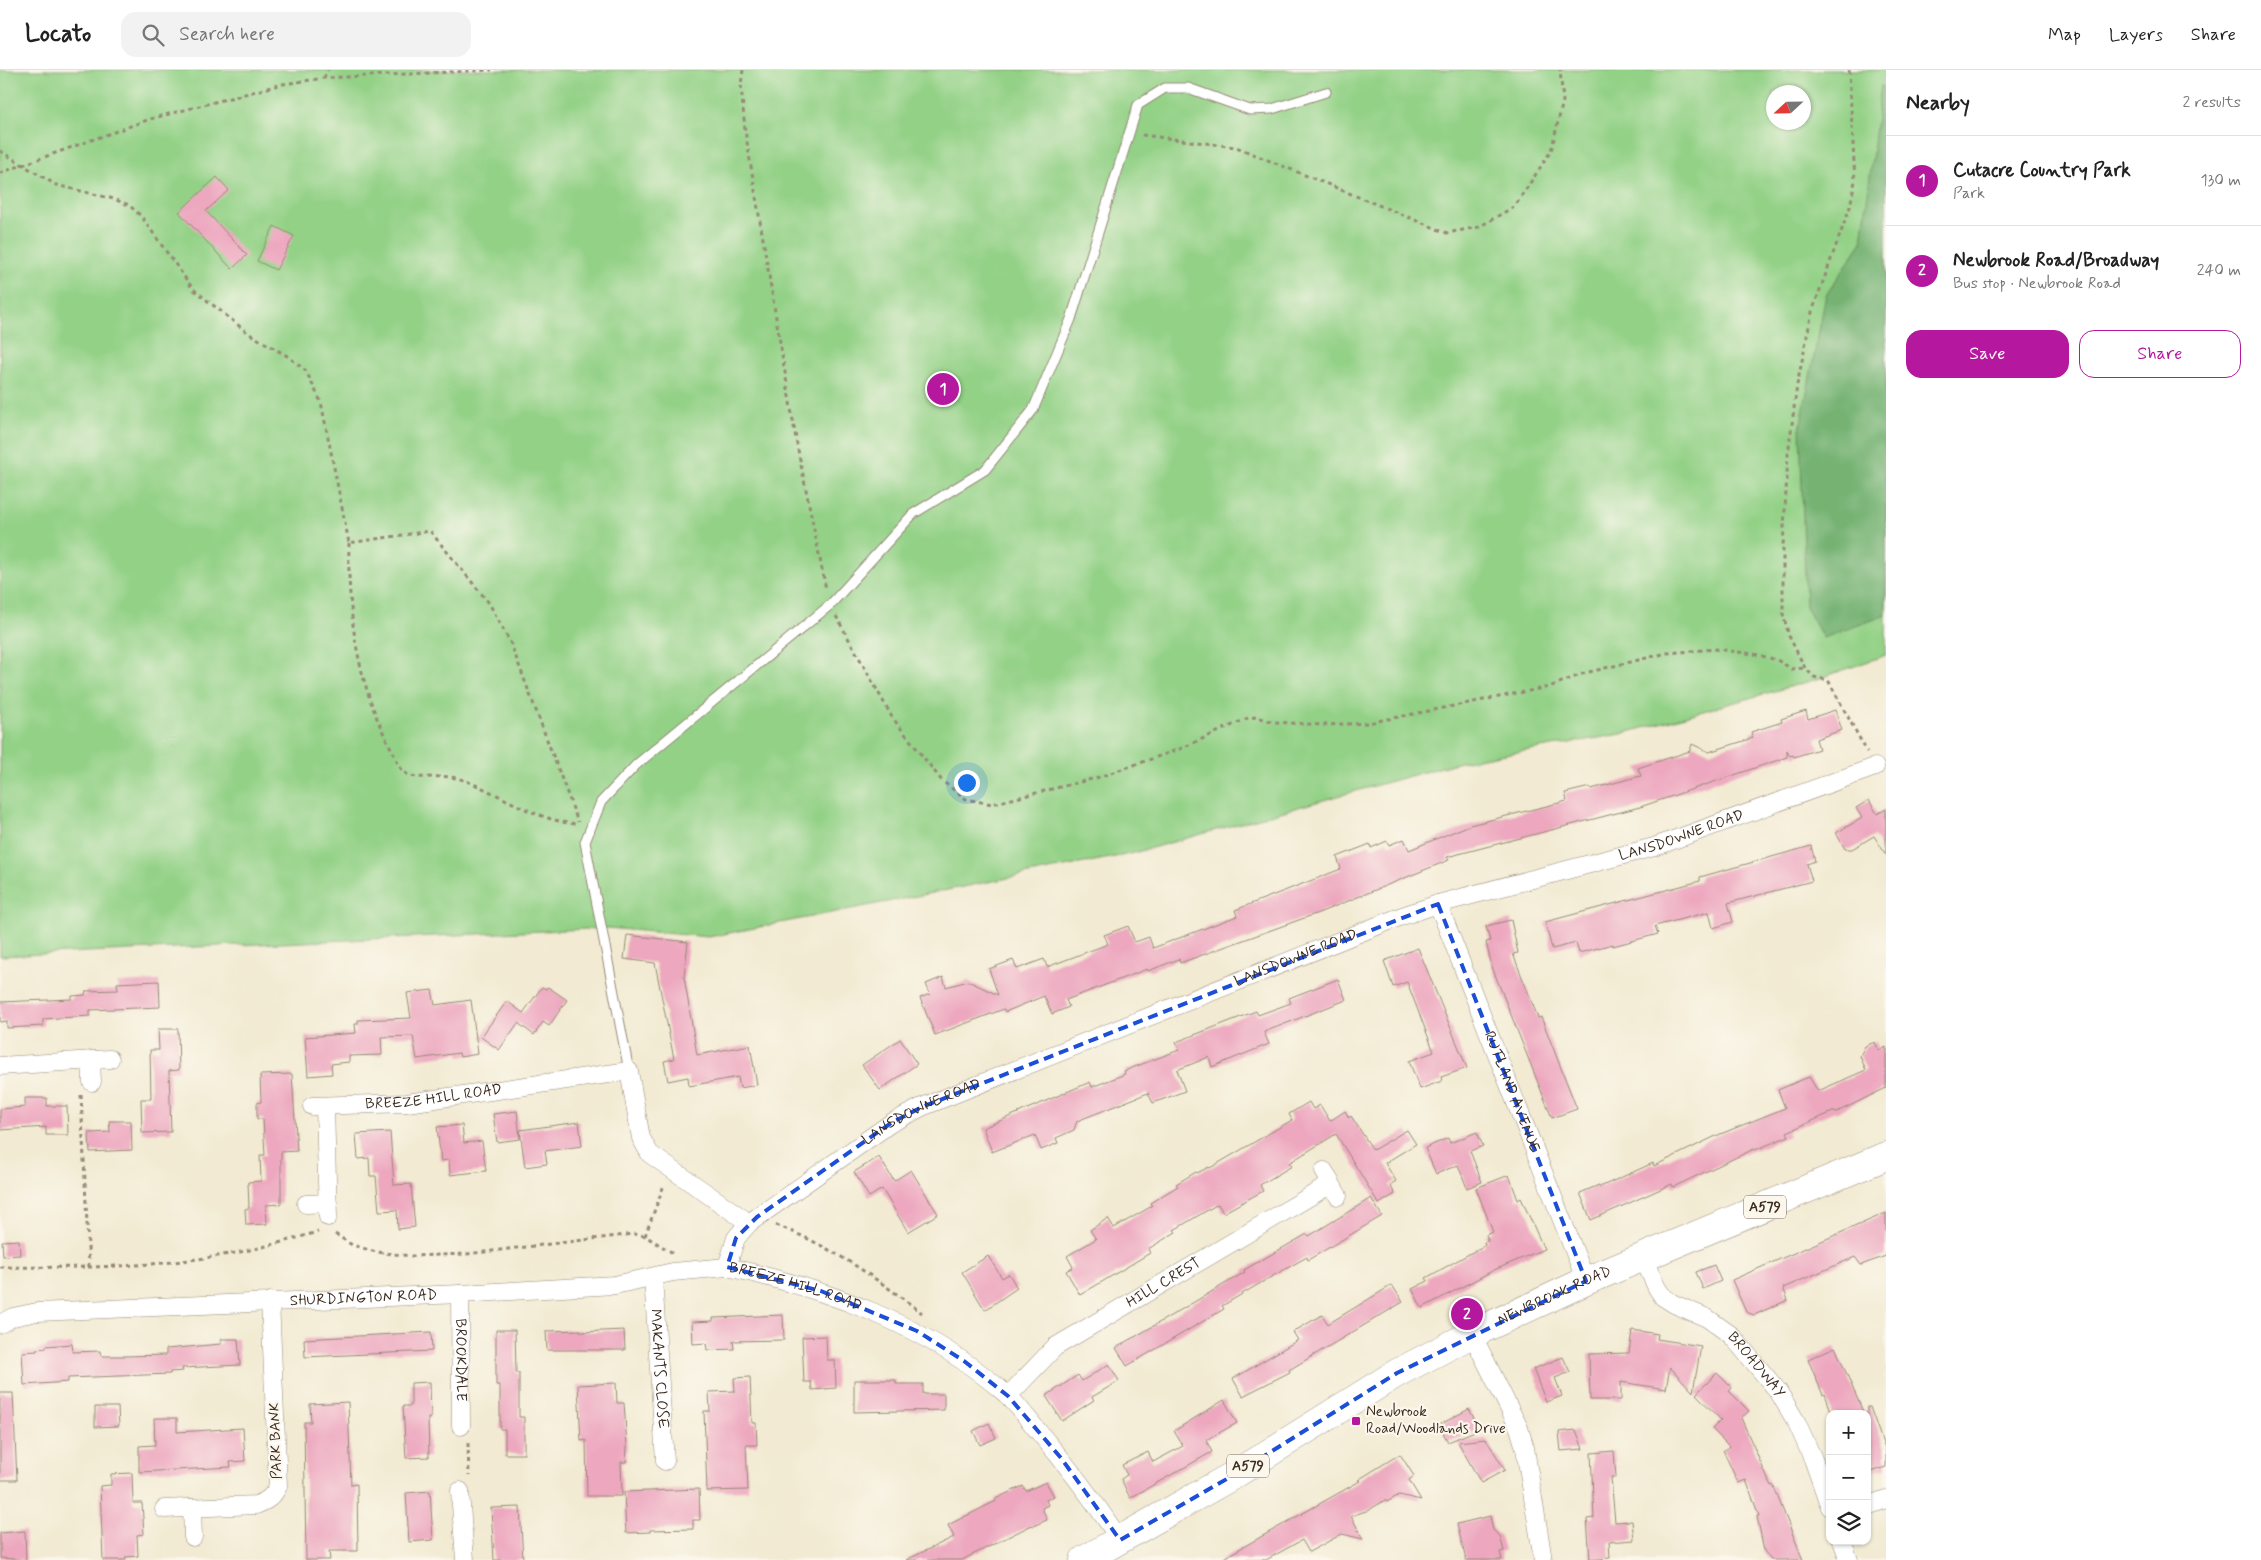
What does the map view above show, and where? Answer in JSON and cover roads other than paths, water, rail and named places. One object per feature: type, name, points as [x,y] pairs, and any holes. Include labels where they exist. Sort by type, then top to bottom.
[{"type":"highway","name":"NEWBROOK ROAD","points":[[1084,1560],[1232,1476],[1398,1373],[1472,1334],[1586,1281],[1886,1156]]},
{"type":"street","name":"LANSDOWNE ROAD","points":[[753,1220],[891,1123],[922,1107],[1392,920],[1438,904],[1654,847],[1875,767]]},
{"type":"street","name":"RUTLAND AVENUE","points":[[1438,904],[1586,1281]]},
{"type":"street","points":[[0,1066],[110,1059]]},
{"type":"street","points":[[91,1060],[92,1082]]},
{"type":"street","name":"BREEZE HILL ROAD","points":[[306,1204],[328,1216],[318,1106],[407,1103],[629,1071]]},
{"type":"street","points":[[629,1071],[641,1138],[650,1154],[753,1220]]},
{"type":"street","name":"HILL CREST","points":[[1008,1396],[1055,1347],[1331,1184]]},
{"type":"street","name":"BREEZE HILL ROAD","points":[[753,1220],[736,1238],[727,1267],[779,1278],[820,1291],[917,1331],[964,1361],[1008,1396],[1061,1458],[1100,1509],[1120,1540]]},
{"type":"street","name":"BROADWAY","points":[[1643,1258],[1663,1297],[1674,1304],[1707,1318],[1731,1335],[1778,1391],[1797,1423],[1813,1459],[1828,1500]]},
{"type":"street","name":"SHURDINGTON ROAD","points":[[0,1324],[13,1317],[37,1312],[460,1294],[615,1285],[697,1268],[727,1267]]},
{"type":"street","name":"MAKANTS CLOSE","points":[[653,1277],[665,1461]]},
{"type":"street","name":"BROOKDALE","points":[[460,1294],[461,1426]]},
{"type":"street","name":"PARK BANK","points":[[164,1509],[256,1505],[265,1502],[274,1495],[278,1486],[270,1301]]},
{"type":"street","points":[[1472,1334],[1519,1428],[1525,1448],[1542,1560]]},
{"type":"street","points":[[460,1492],[465,1560]]},
{"type":"street","points":[[1871,1505],[1886,1499]]},
{"type":"street","points":[[192,1508],[193,1537]]},
{"type":"street","points":[[1843,1545],[1849,1560]]},
{"type":"lane","points":[[629,1071],[585,842],[601,802],[636,765],[830,605],[914,514],[985,470],[1033,410],[1071,319],[1138,105],[1165,88],[1188,88],[1250,110],[1272,109],[1326,92]]},
{"type":"place","name":"Cutacre Country Park","points":[[943,389]]},
{"type":"place","name":"Newbrook Road/Broadway","points":[[1467,1314]]},
{"type":"place","name":"Newbrook Road/Woodlands Drive","points":[[1356,1421]]}]
